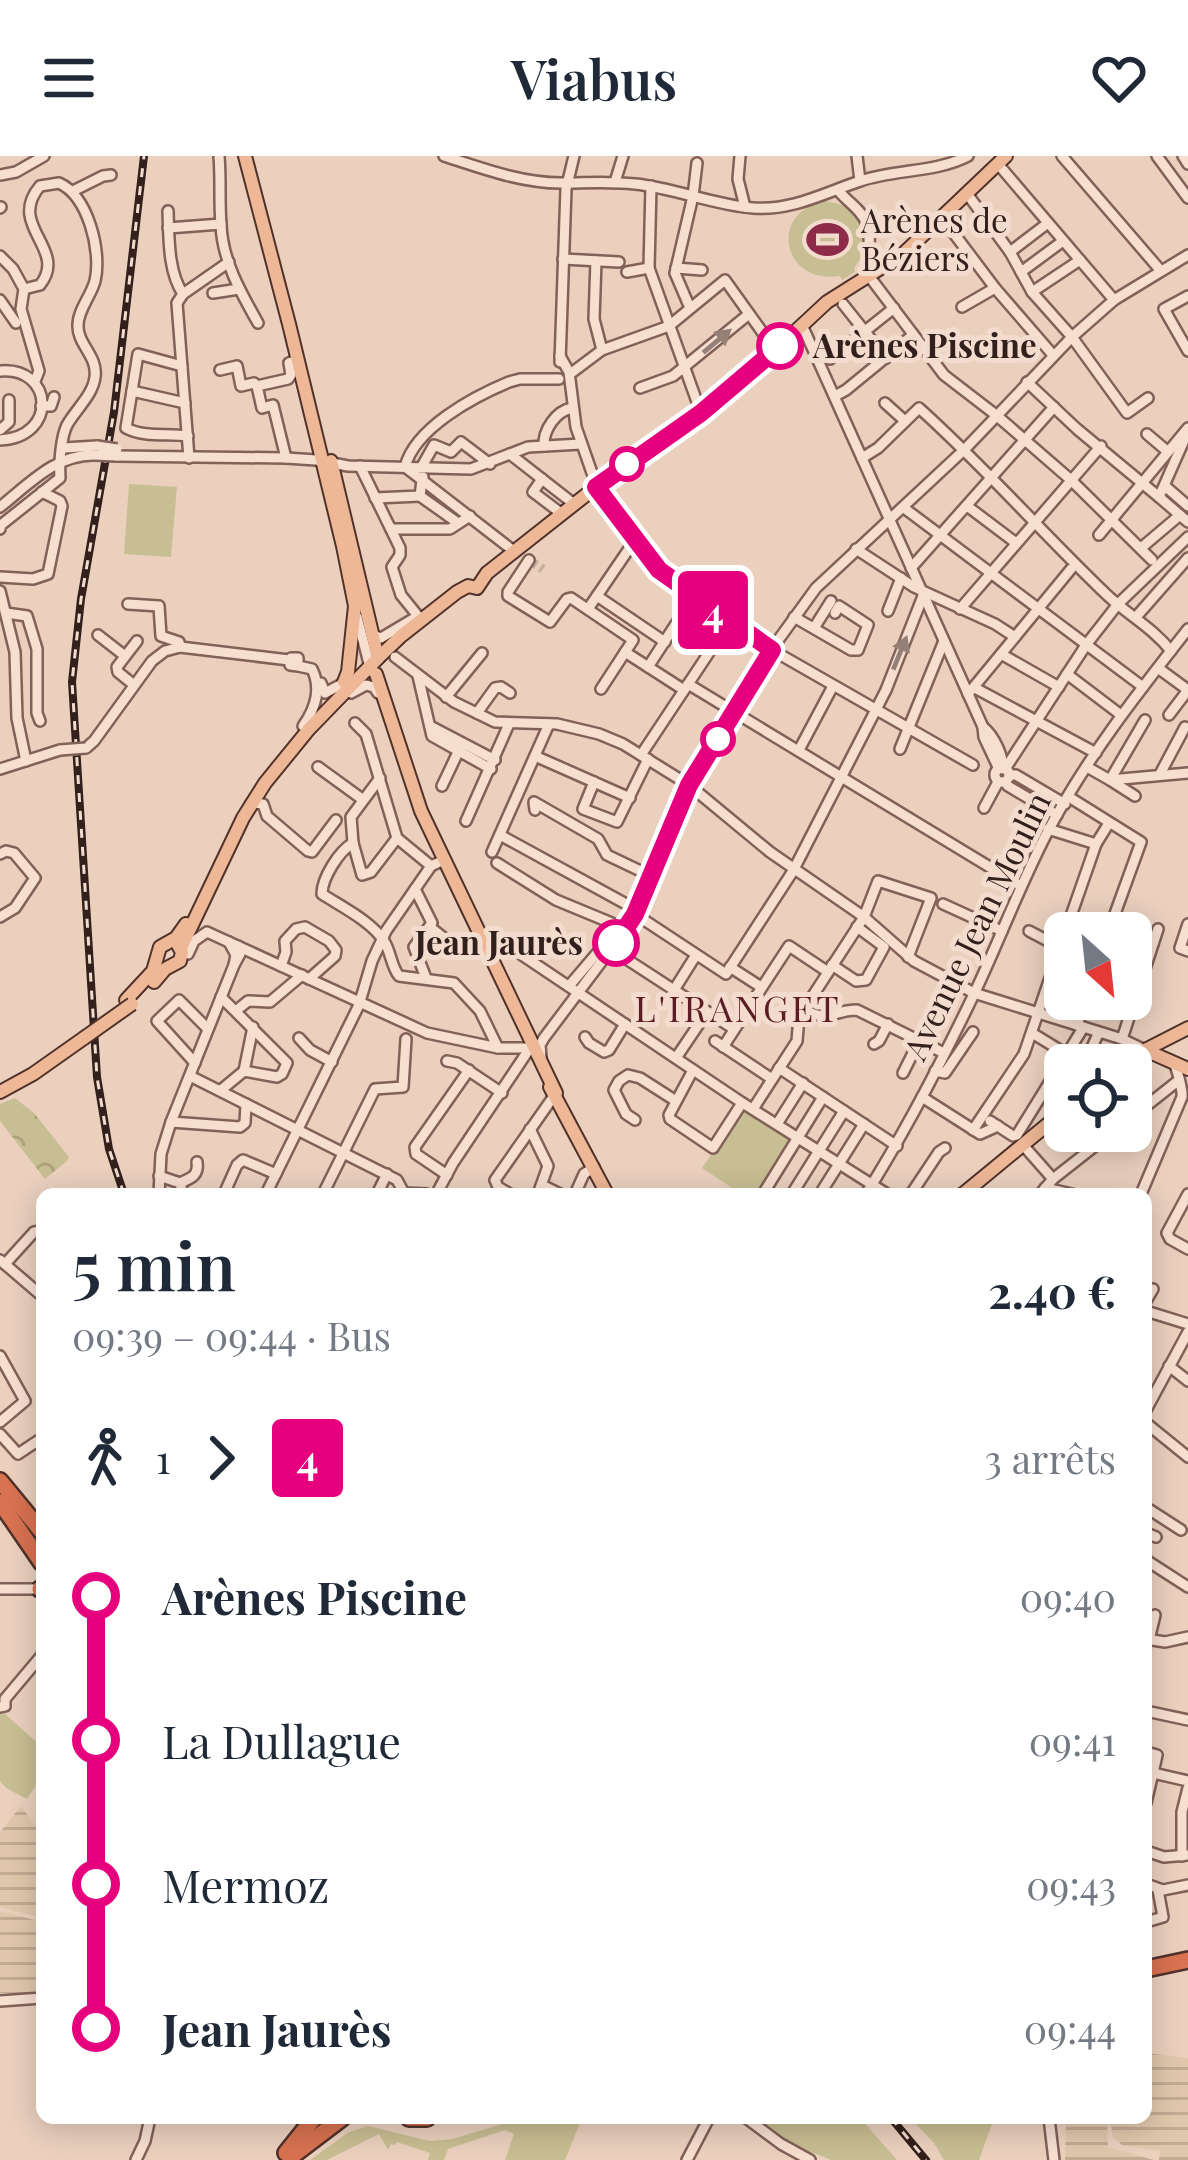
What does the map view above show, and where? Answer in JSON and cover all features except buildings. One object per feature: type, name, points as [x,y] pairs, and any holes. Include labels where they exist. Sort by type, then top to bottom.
[{"type":"highway","points":[[0,1472],[36,1512]]},
{"type":"highway","points":[[0,1481],[36,1525]]},
{"type":"highway","points":[[0,1492],[36,1537]]},
{"type":"highway","points":[[0,1502],[36,1554]]},
{"type":"highway","points":[[1152,1972],[1188,1964]]},
{"type":"highway","points":[[286,2157],[312,2124]]},
{"type":"highway","points":[[286,2157],[333,2124]]},
{"type":"main road","points":[[247,156],[296,361],[327,467]]},
{"type":"main road","points":[[247,156],[418,804],[438,863],[520,1015],[549,1086],[604,1188]]},
{"type":"main road","points":[[183,948],[251,803],[378,654],[418,616],[515,552],[701,413],[826,302],[903,254],[1002,160]]},
{"type":"main road","points":[[338,507],[378,654]]},
{"type":"main road","points":[[338,507],[355,606],[349,672],[343,683]]},
{"type":"main road","points":[[0,1088],[83,1036],[180,961],[192,913],[247,798],[343,683],[473,580]]},
{"type":"main road","points":[[129,1002],[154,971],[163,944],[183,948]]},
{"type":"main road","points":[[158,955],[171,965]]},
{"type":"main road","points":[[507,994],[533,1050]]},
{"type":"main road","points":[[1152,1046],[1188,1028]]},
{"type":"main road","points":[[1159,1043],[1160,1053],[1184,1076]]},
{"type":"main road","points":[[1152,1053],[1170,1062]]},
{"type":"main road","points":[[970,1188],[1044,1128]]},
{"type":"main road","points":[[286,2157],[323,2124]]},
{"type":"street","points":[[9,170],[35,156]]},
{"type":"street","points":[[9,170],[44,156]]},
{"type":"street","points":[[220,156],[220,224],[238,290],[258,323]]},
{"type":"street","points":[[444,156],[469,160],[509,177],[651,186],[737,208],[782,207],[860,181],[968,156]]},
{"type":"street","points":[[574,156],[567,183],[560,356],[596,487],[659,570],[772,650],[978,768],[1016,775],[1141,842],[1116,912]]},
{"type":"street","points":[[615,182],[623,156]]},
{"type":"street","points":[[740,156],[738,179],[745,207]]},
{"type":"street","points":[[857,156],[860,181]]},
{"type":"street","points":[[896,156],[900,173]]},
{"type":"street","points":[[1062,156],[1161,271]]},
{"type":"street","points":[[1174,178],[1188,166],[1178,156],[1161,161],[1188,198]]},
{"type":"street","points":[[1002,160],[1114,300]]},
{"type":"street","points":[[690,308],[676,268],[697,163]]},
{"type":"street","points":[[73,190],[111,175]]},
{"type":"street","points":[[0,529],[60,478],[64,432],[95,379],[94,360],[81,339],[78,322],[95,281],[94,233],[73,190],[59,183],[40,186],[31,199],[29,217],[49,271],[40,285],[24,289]]},
{"type":"street","points":[[651,186],[649,268],[701,413]]},
{"type":"street","points":[[838,190],[860,211],[868,227],[871,275],[944,375],[1070,480],[1152,560]]},
{"type":"street","points":[[968,194],[1032,292],[1072,337],[1127,413],[1148,398]]},
{"type":"street","points":[[167,211],[170,256],[183,294]]},
{"type":"street","points":[[943,219],[1052,355]]},
{"type":"street","points":[[1010,252],[1048,223]]},
{"type":"street","points":[[168,228],[220,224]]},
{"type":"street","points":[[1021,272],[1063,241]]},
{"type":"street","points":[[437,1188],[569,1003],[573,989],[636,912],[689,785],[815,588],[904,508],[1072,337],[1114,300],[1188,255]]},
{"type":"street","points":[[0,256],[24,289],[21,309],[39,371],[34,382]]},
{"type":"street","points":[[563,260],[619,262]]},
{"type":"street","points":[[1032,292],[1080,260]]},
{"type":"street","points":[[596,261],[594,319],[602,350]]},
{"type":"street","points":[[189,458],[177,307],[183,294],[229,262]]},
{"type":"street","points":[[627,272],[649,268]]},
{"type":"street","points":[[676,268],[702,270]]},
{"type":"street","points":[[405,467],[415,446],[438,421],[508,382],[562,375],[602,350],[669,326],[724,280],[775,350]]},
{"type":"street","points":[[962,307],[994,288]]},
{"type":"street","points":[[213,293],[238,290]]},
{"type":"street","points":[[1188,296],[1164,309],[1188,351]]},
{"type":"street","points":[[0,299],[16,323]]},
{"type":"street","points":[[843,304],[886,358]]},
{"type":"street","points":[[830,358],[894,308]]},
{"type":"street","points":[[640,388],[674,376],[749,314]]},
{"type":"street","points":[[1177,331],[1188,323]]},
{"type":"street","points":[[802,325],[921,592],[971,691],[984,737],[1008,786],[1058,815]]},
{"type":"street","points":[[835,396],[914,334]]},
{"type":"street","points":[[182,366],[138,354],[126,428],[158,436],[188,436]]},
{"type":"street","points":[[220,370],[237,366],[242,386],[257,386],[288,379],[289,363],[296,361]]},
{"type":"street","points":[[0,371],[26,373],[41,406],[38,422],[28,434],[0,440]]},
{"type":"street","points":[[1027,382],[1141,482],[1162,491],[1185,514],[1142,548]]},
{"type":"street","points":[[257,386],[262,408],[273,405],[286,458]]},
{"type":"street","points":[[132,392],[185,403]]},
{"type":"street","points":[[41,406],[51,406],[55,397]]},
{"type":"street","points":[[0,430],[9,422],[10,400]]},
{"type":"street","points":[[885,403],[905,422]]},
{"type":"street","points":[[911,568],[1054,407]]},
{"type":"street","points":[[544,446],[544,434],[560,413],[572,408]]},
{"type":"street","points":[[862,458],[919,408],[1118,604],[1188,657]]},
{"type":"street","points":[[261,427],[278,424]]},
{"type":"street","points":[[1099,535],[1188,429]]},
{"type":"street","points":[[1162,491],[1188,429]]},
{"type":"street","points":[[1147,434],[1167,451]]},
{"type":"street","points":[[420,496],[423,468],[434,445],[451,452],[461,442],[490,464]]},
{"type":"street","points":[[64,448],[176,458],[307,459],[327,467],[471,470],[528,447],[581,444]]},
{"type":"street","points":[[307,459],[317,453],[319,445]]},
{"type":"street","points":[[960,609],[1101,446]]},
{"type":"street","points":[[0,507],[58,463],[94,452]]},
{"type":"street","points":[[510,454],[574,504]]},
{"type":"street","points":[[360,466],[401,551],[392,568],[400,595],[418,616]]},
{"type":"street","points":[[405,467],[515,552]]},
{"type":"street","points":[[542,479],[533,492],[562,514]]},
{"type":"street","points":[[0,577],[33,579],[49,574],[50,538],[62,506],[42,493]]},
{"type":"street","points":[[375,498],[420,496]]},
{"type":"street","points":[[420,496],[458,524]]},
{"type":"street","points":[[967,506],[1016,543]]},
{"type":"street","points":[[904,508],[1143,687]]},
{"type":"street","points":[[391,529],[450,529],[470,516]]},
{"type":"street","points":[[984,808],[1086,645],[1118,604],[1188,537]]},
{"type":"street","points":[[588,609],[635,540]]},
{"type":"street","points":[[856,550],[921,592],[1015,637]]},
{"type":"street","points":[[1136,617],[1188,558]]},
{"type":"street","points":[[529,560],[508,596],[550,622],[571,598],[633,640]]},
{"type":"street","points":[[971,691],[1071,569]]},
{"type":"street","points":[[888,611],[901,578]]},
{"type":"street","points":[[0,591],[15,652],[16,718],[26,760]]},
{"type":"street","points":[[728,971],[794,868],[886,690],[921,592]]},
{"type":"street","points":[[597,596],[664,642]]},
{"type":"street","points":[[648,667],[694,596]]},
{"type":"street","points":[[814,628],[831,601]]},
{"type":"street","points":[[128,604],[159,606],[161,636],[179,642],[180,647]]},
{"type":"street","points":[[355,606],[378,654],[378,692],[418,804]]},
{"type":"street","points":[[794,617],[858,650],[867,623],[839,606],[835,613]]},
{"type":"street","points":[[6,613],[27,616],[37,649],[38,717],[16,718]]},
{"type":"street","points":[[594,782],[583,808],[617,822],[645,757],[730,621]]},
{"type":"street","points":[[601,689],[642,626]]},
{"type":"street","name":"Avenue Jean Moulin","points":[[870,1188],[897,1146],[974,993],[1048,830],[1121,715],[1188,629]]},
{"type":"street","points":[[98,635],[125,656]]},
{"type":"street","points":[[134,685],[117,667],[137,640]]},
{"type":"street","points":[[900,748],[944,641]]},
{"type":"street","points":[[0,769],[60,750],[86,748],[160,653],[180,647],[317,666],[323,692],[343,683]]},
{"type":"street","points":[[446,697],[480,656],[466,652]]},
{"type":"street","points":[[625,652],[735,710],[1021,886]]},
{"type":"street","points":[[378,654],[495,722],[549,724],[599,734],[645,757],[864,916],[908,956],[974,993],[1131,1044]]},
{"type":"street","points":[[1001,654],[1058,687]]},
{"type":"street","points":[[296,662],[312,669],[316,681],[315,706],[303,726]]},
{"type":"street","points":[[1158,668],[1188,690],[1169,715]]},
{"type":"street","points":[[1067,674],[1121,715]]},
{"type":"street","points":[[418,676],[432,736],[461,747],[464,755],[493,764]]},
{"type":"street","points":[[332,706],[366,685],[378,692]]},
{"type":"street","points":[[799,750],[833,686]]},
{"type":"street","points":[[477,713],[495,688],[510,693]]},
{"type":"street","points":[[971,691],[1096,753]]},
{"type":"street","points":[[1110,780],[1145,720]]},
{"type":"street","points":[[269,1188],[360,1002],[382,938],[438,863],[397,838],[366,734],[355,723]]},
{"type":"street","points":[[466,821],[509,724]]},
{"type":"street","points":[[549,724],[500,835],[495,857],[556,900],[620,931]]},
{"type":"street","points":[[1160,774],[1185,727]]},
{"type":"street","points":[[442,786],[461,747]]},
{"type":"street","points":[[535,756],[630,798]]},
{"type":"street","points":[[318,767],[362,800]]},
{"type":"street","points":[[1088,767],[1136,796]]},
{"type":"street","points":[[1110,780],[1188,773]]},
{"type":"street","points":[[380,778],[350,817],[360,870],[366,876],[397,838]]},
{"type":"street","points":[[535,810],[534,802],[598,839],[607,855],[651,876]]},
{"type":"street","points":[[251,803],[262,804],[267,816],[312,852],[336,820]]},
{"type":"street","points":[[1073,912],[1096,844],[1109,823]]},
{"type":"street","points":[[1048,830],[1096,844]]},
{"type":"street","points":[[500,835],[636,912],[696,955],[761,987]]},
{"type":"street","points":[[353,843],[346,847],[321,891],[382,938],[396,974],[454,983],[480,1011],[499,1048]]},
{"type":"street","points":[[0,854],[14,853],[34,878],[15,908],[0,917]]},
{"type":"street","points":[[693,1070],[670,1119],[713,1148],[772,1079],[797,1041],[799,1017],[864,916],[878,881],[932,898],[908,956]]},
{"type":"street","points":[[415,889],[432,922],[414,947],[426,978]]},
{"type":"street","points":[[943,904],[1002,931]]},
{"type":"street","points":[[200,913],[207,932],[442,1038],[533,1050]]},
{"type":"street","points":[[1188,924],[1180,948],[1188,951]]},
{"type":"street","points":[[237,1010],[248,1000],[270,1002],[336,950],[305,927],[296,929],[285,941],[281,966]]},
{"type":"street","points":[[430,927],[449,942]]},
{"type":"street","points":[[772,1079],[719,1044],[734,1030],[788,946],[856,981],[866,980],[884,947],[857,927]]},
{"type":"street","points":[[1122,1040],[1158,929]]},
{"type":"street","points":[[573,989],[611,949],[620,931]]},
{"type":"street","points":[[1028,931],[1044,939]]},
{"type":"street","points":[[183,948],[207,932]]},
{"type":"street","points":[[159,1188],[161,1154],[234,965],[234,944]]},
{"type":"street","points":[[513,949],[839,1163],[868,1188]]},
{"type":"street","points":[[611,949],[734,1030]]},
{"type":"street","points":[[674,990],[696,955]]},
{"type":"street","points":[[973,1130],[1024,1054],[1044,995]]},
{"type":"street","points":[[221,997],[287,1063],[277,1077],[244,1071]]},
{"type":"street","points":[[195,1063],[158,1021],[179,1000],[220,1046]]},
{"type":"street","points":[[520,1015],[538,1030],[569,1003]]},
{"type":"street","points":[[803,1010],[830,1018],[842,1010],[857,1010],[944,1053]]},
{"type":"street","points":[[676,1058],[707,1012]]},
{"type":"street","points":[[533,1050],[555,1017]]},
{"type":"street","points":[[1073,1044],[1081,1020]]},
{"type":"street","points":[[585,1037],[604,1052],[625,1024]]},
{"type":"street","points":[[874,1044],[888,1024]]},
{"type":"street","points":[[221,1090],[244,1071],[254,1028]]},
{"type":"street","points":[[935,1070],[945,1073],[973,1032]]},
{"type":"street","points":[[1032,1033],[1050,1044]]},
{"type":"street","points":[[1093,1044],[1098,1034]]},
{"type":"street","points":[[299,1038],[332,1062]]},
{"type":"street","points":[[325,1188],[374,1089],[403,1087],[406,1039]]},
{"type":"street","points":[[903,1073],[919,1041]]},
{"type":"street","points":[[448,1061],[502,1093]]},
{"type":"street","points":[[779,1068],[897,1146]]},
{"type":"street","points":[[447,1175],[414,1151],[435,1111],[469,1070]]},
{"type":"street","points":[[190,1076],[387,1174],[401,1188]]},
{"type":"street","points":[[635,1120],[626,1114],[614,1090],[628,1076],[640,1078],[676,1101]]},
{"type":"street","points":[[1152,1101],[1184,1076]]},
{"type":"street","points":[[1144,1188],[1182,1097],[1184,1076]]},
{"type":"street","points":[[777,1124],[803,1083]]},
{"type":"street","points":[[499,1188],[495,1180],[555,1091]]},
{"type":"street","points":[[922,1097],[980,1134],[994,1124],[1013,1136],[1044,1093]]},
{"type":"street","points":[[767,1188],[823,1097]]},
{"type":"street","points":[[172,1122],[240,1126],[245,1123],[247,1104]]},
{"type":"street","points":[[796,1188],[844,1111]]},
{"type":"street","points":[[824,1188],[864,1124]]},
{"type":"street","points":[[530,1130],[548,1166],[541,1188]]},
{"type":"street","points":[[1023,1145],[1046,1187],[1088,1152]]},
{"type":"street","points":[[915,1188],[945,1148]]},
{"type":"street","points":[[227,1188],[243,1160],[276,1174]]},
{"type":"street","points":[[159,1176],[182,1188],[193,1178],[197,1162]]},
{"type":"street","points":[[578,1188],[594,1166]]},
{"type":"street","points":[[379,1188],[387,1174]]},
{"type":"street","points":[[1188,1194],[1167,1233],[1188,1249]]},
{"type":"street","points":[[36,1232],[3,1262],[36,1291]]},
{"type":"street","points":[[1152,1313],[1188,1328],[1152,1398]]},
{"type":"street","points":[[0,1357],[26,1401],[0,1422]]},
{"type":"street","points":[[1168,1366],[1188,1381]]},
{"type":"street","points":[[1152,1428],[1188,1457]]},
{"type":"street","points":[[0,1434],[18,1454],[36,1442]]},
{"type":"street","points":[[1152,1515],[1181,1529]]},
{"type":"street","points":[[1152,1564],[1188,1587]]},
{"type":"street","points":[[1171,1577],[1181,1567]]},
{"type":"street","points":[[0,1589],[36,1588]]},
{"type":"street","points":[[1152,1627],[1156,1615]]},
{"type":"street","points":[[1152,1640],[1166,1642],[1187,1635]]},
{"type":"street","points":[[2,1702],[36,1661]]},
{"type":"street","points":[[1152,1712],[1188,1720]]},
{"type":"street","points":[[1152,1754],[1157,1755],[1152,1780]]},
{"type":"street","points":[[1152,1853],[1164,1858],[1185,1856],[1183,1812],[1188,1785],[1154,1773]]},
{"type":"street","points":[[1152,1887],[1188,1885]]},
{"type":"street","points":[[1152,1920],[1163,1917],[1158,1890]]},
{"type":"street","points":[[0,2001],[36,1998]]},
{"type":"street","points":[[136,2160],[149,2124]]},
{"type":"street","points":[[687,2160],[706,2124]]},
{"type":"street","points":[[754,2124],[810,2160]]},
{"type":"street","points":[[1049,2124],[1054,2160]]},
{"type":"shaded area","points":[[21,1806],[36,1827],[36,1916],[0,1907],[0,1832]]},
{"type":"shaded area","points":[[0,1911],[36,1920],[36,1996],[0,1993]]},
{"type":"shaded area","points":[[1152,2054],[1188,2058],[1188,2160],[1159,2160],[1160,2151],[1122,2145],[1113,2137],[1111,2124],[1152,2124]]},
{"type":"shaded area","points":[[1066,2124],[1107,2124],[1108,2147],[1154,2160],[1065,2160]]},
{"type":"green space","name":"Arènes de Béziers","points":[[824,201],[849,209],[863,224],[861,257],[855,272],[842,280],[805,270],[789,246],[795,219]]},
{"type":"green space","points":[[129,484],[177,487],[171,557],[124,554]]},
{"type":"green space","points":[[15,1098],[34,1113],[69,1157],[45,1179],[0,1121],[0,1104]]},
{"type":"green space","points":[[746,1110],[793,1141],[764,1188],[732,1188],[702,1168]]},
{"type":"green space","points":[[0,1714],[36,1742],[36,1786],[27,1799],[0,1781]]},
{"type":"green space","points":[[503,2124],[580,2124],[565,2160],[505,2160],[514,2134],[505,2130],[448,2149],[444,2160],[428,2160],[430,2153],[397,2142],[388,2150],[379,2134],[327,2160],[310,2160],[349,2132],[368,2126],[430,2141]]},
{"type":"green space","points":[[764,2124],[865,2124],[897,2160],[831,2160],[794,2145]]},
{"type":"green space","points":[[916,2124],[992,2124],[979,2160],[944,2160]]},
{"type":"tunnel","points":[[529,560],[543,569]]},
{"type":"railway","points":[[122,1188],[109,1149],[97,1077],[72,682],[81,599],[114,412],[144,156]]},
{"type":"railway","points":[[896,2124],[926,2160]]},
{"type":"bus line","name":"4","points":[[616,943],[635,914],[689,785],[772,650],[659,570],[596,487],[701,413],[780,346]]},
{"type":"place","name":"Arènes de Béziers","points":[[827,240]]},
{"type":"place","name":"Arènes Piscine","points":[[780,346]]},
{"type":"place","name":"Jean Jaurès","points":[[616,943]]},
{"type":"district","name":"L'IRANGET","points":[[738,1009]]}]
